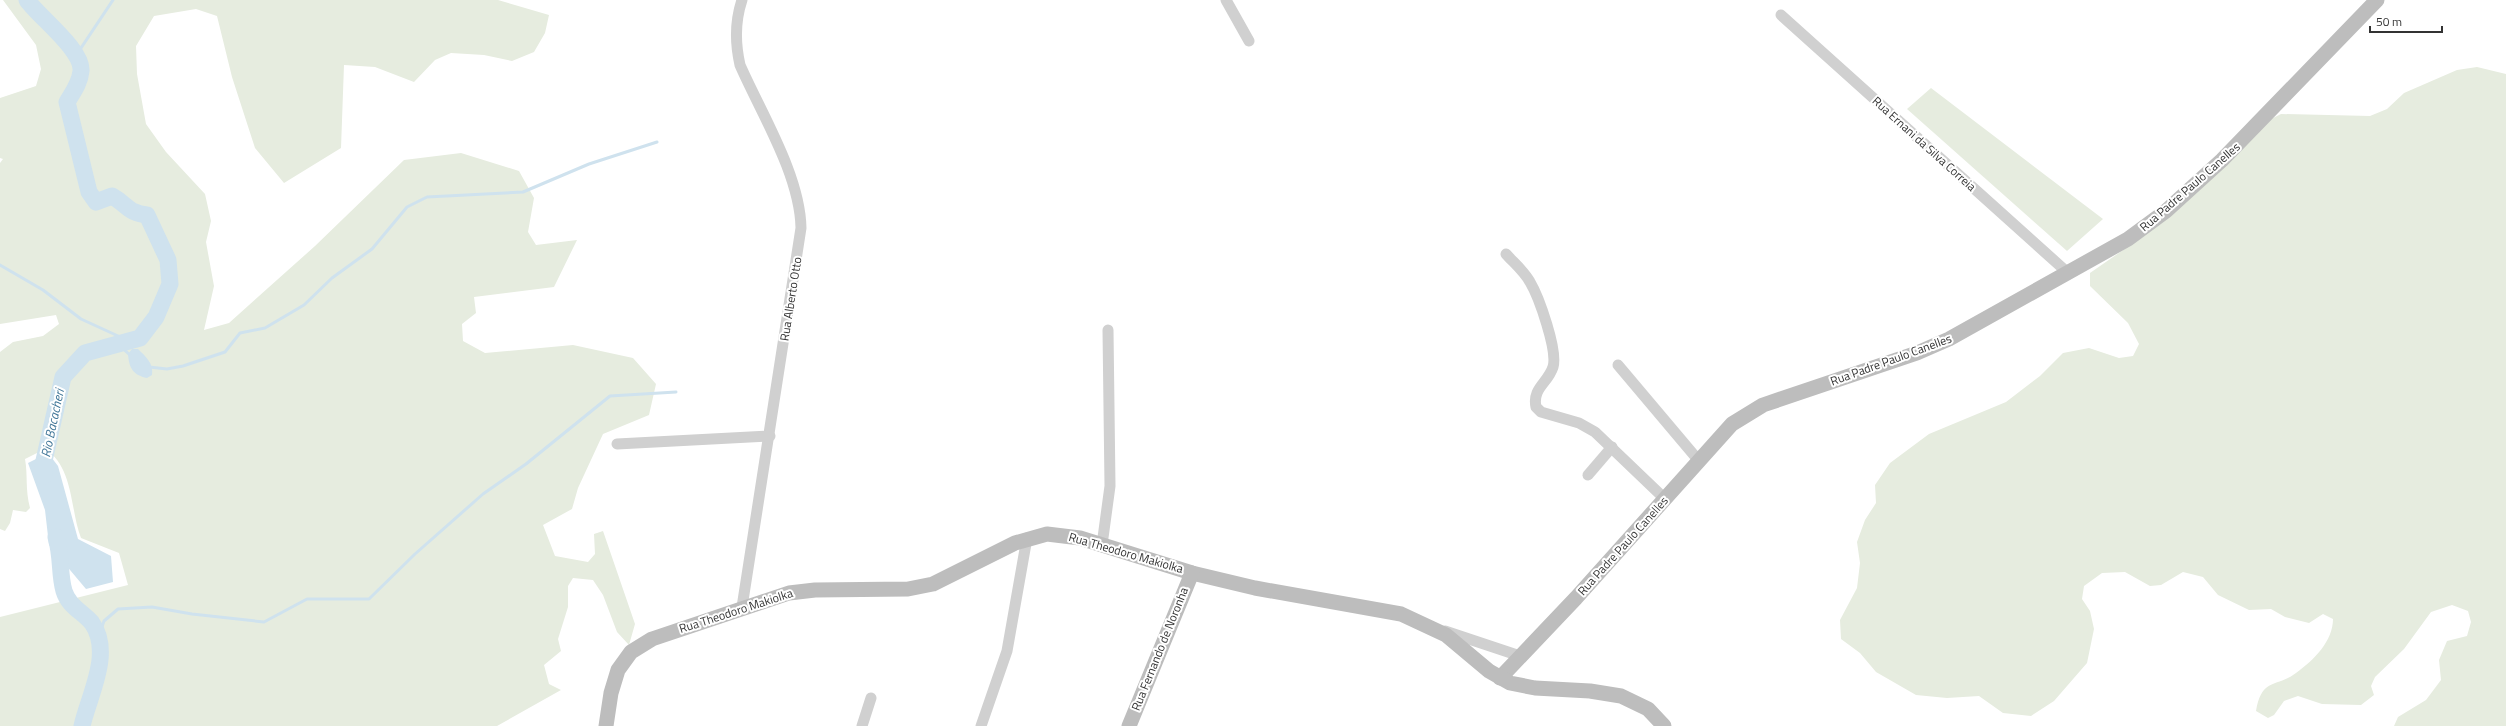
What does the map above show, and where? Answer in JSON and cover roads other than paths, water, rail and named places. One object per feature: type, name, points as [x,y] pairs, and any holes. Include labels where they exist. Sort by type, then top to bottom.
[{"type":"main road","name":"Rua Padre Paulo Canelles","points":[[1500,678],[1576,598],[1732,424],[1750,411],[1772,401],[1934,346],[2128,240],[2185,194],[2240,142],[2377,0]]},
{"type":"main road","name":"Rua Theodoro Makiolka","points":[[606,726],[614,680],[618,670],[631,652],[652,639],[742,608],[800,591],[921,587],[949,577],[1027,538],[1058,534],[1192,573],[1255,588],[1390,611],[1433,627],[1455,641],[1500,678],[1524,687],[1606,692],[1621,696],[1648,709],[1664,726]]},
{"type":"main road","name":"Rua Fernando de Noronha","points":[[1128,726],[1192,573]]},
{"type":"street","name":"Rua Alberto Otto","points":[[742,0],[737,22],[737,52],[740,65],[789,174],[801,213],[800,244],[742,608]]},
{"type":"street","points":[[1226,0],[1249,41]]},
{"type":"street","name":"Rua Ernani da Silva Correia","points":[[1781,15],[2068,273]]},
{"type":"street","points":[[1506,254],[1526,275],[1534,289],[1552,348],[1553,367],[1535,395],[1536,407],[1541,412],[1588,428],[1612,447],[1665,499]]},
{"type":"street","points":[[1102,546],[1110,486],[1108,330]]},
{"type":"street","points":[[1618,365],[1698,461]]},
{"type":"street","points":[[617,444],[770,436]]},
{"type":"street","points":[[1588,475],[1612,447]]},
{"type":"street","points":[[980,726],[1007,651],[1027,538]]},
{"type":"street","points":[[1433,627],[1520,656]]},
{"type":"street","points":[[862,726],[871,698]]},
{"type":"water","points":[[132,349],[138,349],[148,360],[152,367],[152,375],[147,378],[135,373],[129,363],[128,354]]},
{"type":"water","points":[[48,453],[58,466],[78,539],[111,556],[113,582],[86,589],[49,545],[45,510],[28,463]]},
{"type":"waterway","name":"Rio Bacacheri","points":[[27,0],[68,44],[80,63],[81,71],[79,80],[67,102],[89,192],[96,202],[112,196],[132,210],[147,215],[168,260],[170,284],[156,317],[140,338],[85,353],[63,377],[43,465],[44,476]]},
{"type":"waterway","points":[[77,54],[113,0]]},
{"type":"waterway","points":[[149,367],[167,369],[183,366],[225,352],[240,333],[265,328],[304,305],[332,278],[372,249],[407,207],[427,197],[523,192],[589,164],[657,142]]},
{"type":"waterway","points":[[0,265],[43,290],[81,319],[129,341]]},
{"type":"waterway","points":[[119,345],[131,356]]},
{"type":"waterway","points":[[99,635],[104,621],[118,609],[152,607],[192,614],[264,622],[307,599],[369,599],[415,554],[483,494],[526,464],[610,396],[676,392]]},
{"type":"waterway","name":"Rio Bacacheri","points":[[56,537],[59,551],[61,578],[66,597],[92,623],[98,635],[100,647],[98,674],[82,726]]}]
